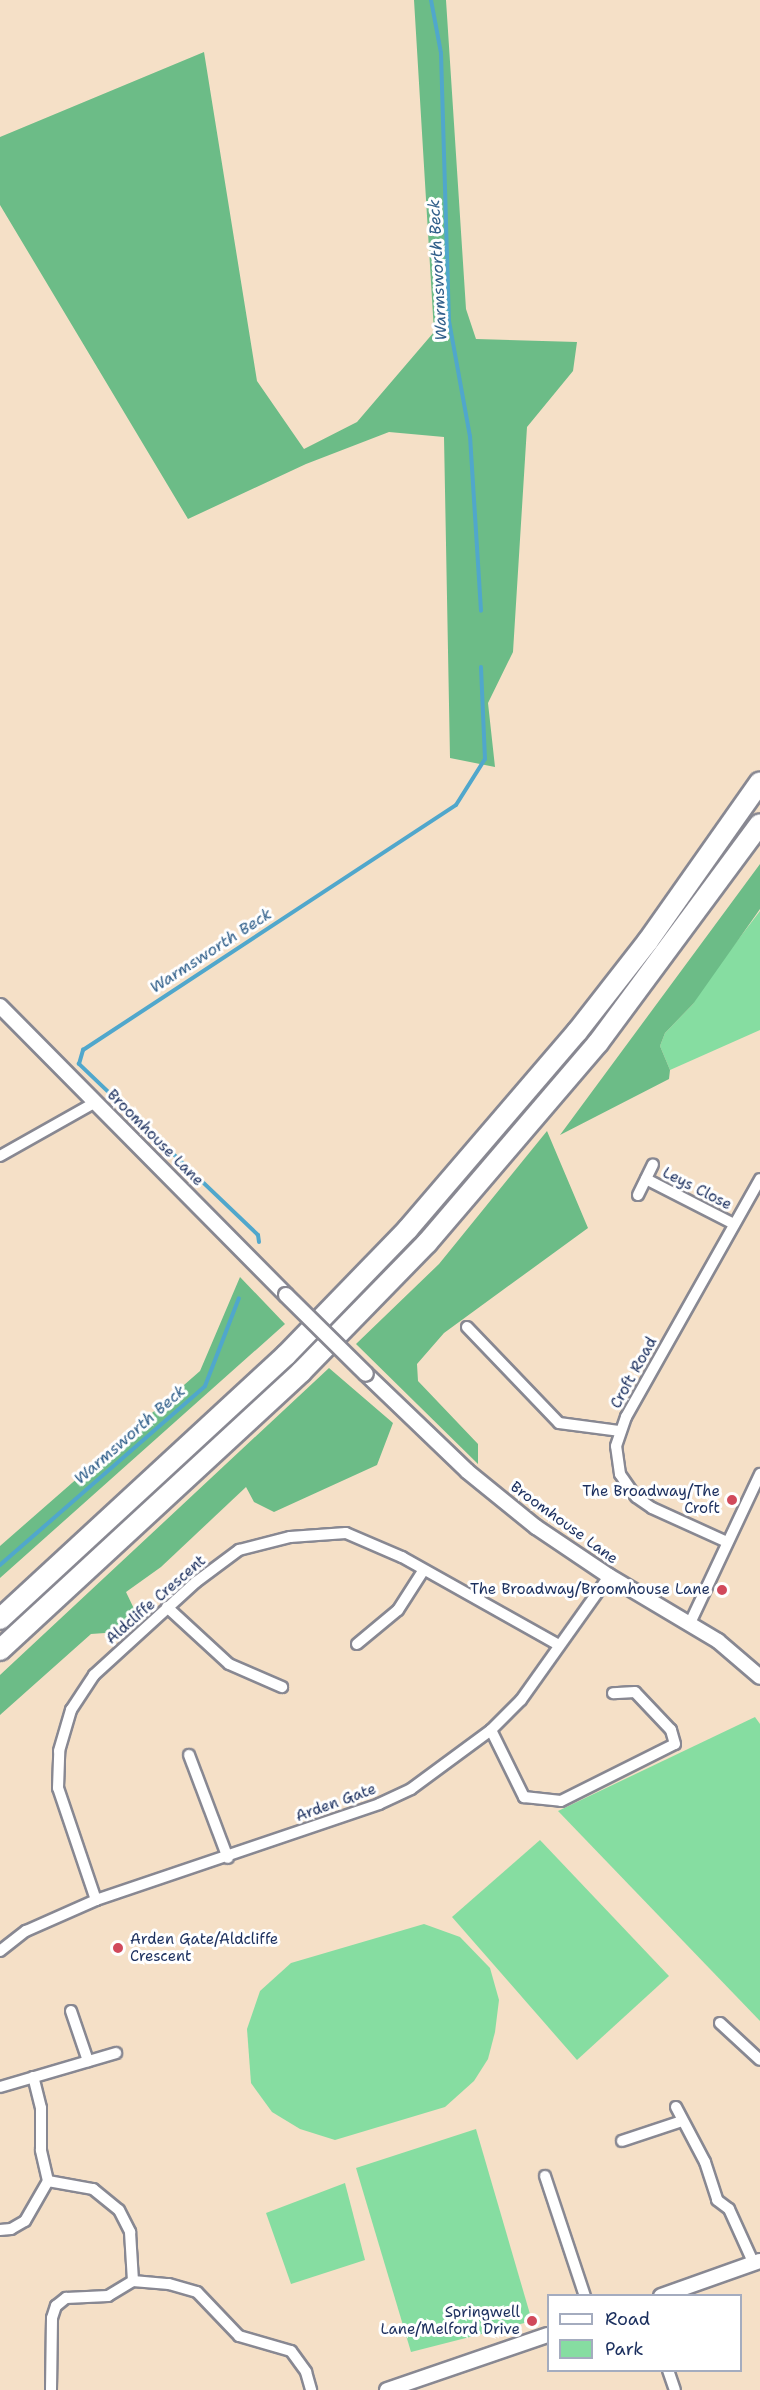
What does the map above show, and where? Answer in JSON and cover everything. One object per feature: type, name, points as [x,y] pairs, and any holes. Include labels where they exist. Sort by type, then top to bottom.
[{"type":"highway","points":[[0,1619],[286,1355],[408,1228],[577,1032],[648,941],[760,782]]},
{"type":"highway","points":[[0,1650],[301,1372],[427,1243],[598,1043],[760,824]]},
{"type":"street","name":"Broomhouse Lane","points":[[0,1005],[286,1295],[467,1471],[536,1527],[609,1576],[690,1623],[760,1677]]},
{"type":"street","points":[[0,1156],[96,1102]]},
{"type":"street","name":"Leys Close","points":[[638,1195],[653,1164]]},
{"type":"street","name":"Leys Close","points":[[646,1179],[734,1224]]},
{"type":"street","name":"Croft Road","points":[[727,1542],[652,1508],[636,1497],[626,1486],[616,1461],[620,1431],[760,1179]]},
{"type":"street","points":[[467,1327],[560,1422],[620,1431]]},
{"type":"street","points":[[690,1623],[760,1474]]},
{"type":"street","name":"Aldcliffe Crescent","points":[[96,1900],[58,1788],[61,1741],[71,1710],[93,1675],[167,1607],[239,1550],[290,1537],[346,1533],[402,1557],[423,1571],[559,1644]]},
{"type":"street","points":[[357,1644],[398,1610],[423,1571]]},
{"type":"street","name":"Arden Gate","points":[[0,1952],[26,1931],[96,1900],[228,1858],[397,1796],[491,1730],[521,1700],[609,1576]]},
{"type":"street","points":[[167,1607],[229,1664],[282,1687]]},
{"type":"street","points":[[491,1730],[524,1797],[561,1801],[675,1744],[671,1730],[635,1692],[612,1693]]},
{"type":"street","points":[[189,1755],[228,1858]]},
{"type":"street","points":[[71,2011],[88,2061]]},
{"type":"street","points":[[720,2023],[760,2060]]},
{"type":"street","points":[[0,2087],[116,2053]]},
{"type":"street","points":[[0,2230],[11,2229],[25,2222],[48,2181],[41,2150],[41,2108],[33,2077]]},
{"type":"street","points":[[664,2294],[757,2263],[729,2209],[717,2200],[705,2162],[676,2107]]},
{"type":"street","points":[[622,2141],[682,2121]]},
{"type":"street","points":[[545,2176],[585,2294]]},
{"type":"street","points":[[48,2181],[93,2189],[119,2210],[130,2232],[133,2281]]},
{"type":"street","points":[[51,2390],[52,2318],[56,2306],[66,2298],[108,2296],[133,2281],[169,2284],[197,2292],[239,2336],[291,2351],[306,2372],[311,2390]]},
{"type":"street","points":[[387,2390],[547,2336]]},
{"type":"street","points":[[669,2372],[675,2390]]},
{"type":"green space","points":[[414,0],[446,0],[466,309],[476,339],[577,342],[573,371],[527,427],[513,652],[488,703],[495,767],[450,758],[444,437],[389,432],[306,464],[188,519],[0,205],[0,137],[204,52],[257,381],[304,449],[357,422],[434,332]]},
{"type":"green space","points":[[760,864],[760,909],[693,1004],[665,1033],[660,1046],[670,1070],[669,1079],[560,1135]]},
{"type":"green space","points":[[760,911],[760,1030],[670,1070],[660,1046],[665,1033],[693,1004],[698,992]]},
{"type":"green space","points":[[547,1131],[588,1228],[444,1333],[417,1364],[418,1381],[478,1444],[478,1464],[356,1344],[439,1264]]},
{"type":"green space","points":[[240,1277],[285,1324],[0,1578],[0,1546],[200,1371]]},
{"type":"green space","points":[[329,1368],[393,1423],[377,1465],[274,1512],[254,1502],[246,1487],[161,1567],[126,1592],[137,1615],[119,1632],[91,1634],[0,1715],[0,1675]]},
{"type":"green space","points":[[755,1717],[760,1724],[760,2021],[558,1811]]},
{"type":"green space","points":[[540,1840],[669,1976],[577,2060],[452,1917]]},
{"type":"green space","points":[[424,1924],[460,1937],[490,1968],[499,2000],[495,2032],[488,2059],[474,2081],[445,2107],[335,2140],[300,2129],[272,2112],[251,2083],[247,2029],[260,1991],[291,1963]]},
{"type":"green space","points":[[476,2129],[532,2321],[411,2352],[356,2168]]},
{"type":"green space","points":[[345,2183],[365,2260],[291,2284],[266,2213]]},
{"type":"waterway","name":"Warmsworth Beck","points":[[431,0],[441,53],[449,321],[470,436],[481,611]]},
{"type":"waterway","name":"Warmsworth Beck","points":[[259,1242],[258,1235],[79,1064],[83,1050],[456,805],[485,759],[481,667]]},
{"type":"waterway","name":"Warmsworth Beck","points":[[0,1565],[205,1386],[239,1298]]},
{"type":"place","name":"The Broadway/The Croft","points":[[732,1500]]},
{"type":"place","name":"The Broadway/Broomhouse Lane","points":[[722,1590]]},
{"type":"place","name":"Arden Gate/Aldcliffe Crescent","points":[[118,1948]]},
{"type":"place","name":"Springwell Lane/Melford Drive","points":[[532,2321]]}]
